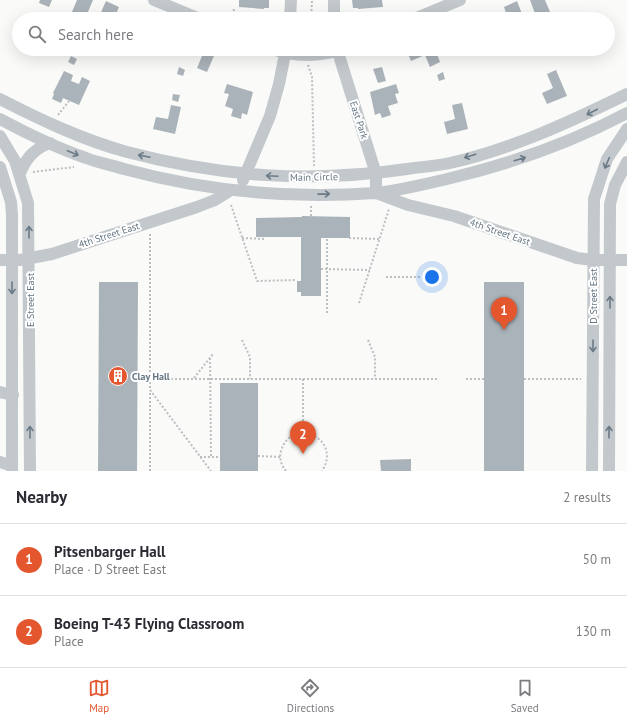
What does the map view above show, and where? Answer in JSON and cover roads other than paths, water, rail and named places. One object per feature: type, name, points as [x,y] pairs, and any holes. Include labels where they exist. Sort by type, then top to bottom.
[{"type":"street","points":[[154,0],[183,12]]},
{"type":"street","points":[[290,12],[291,0]]},
{"type":"street","points":[[334,0],[334,12]]},
{"type":"street","points":[[431,12],[460,0]]},
{"type":"street","points":[[237,191],[257,150],[270,116],[284,56]]},
{"type":"street","name":"East Park","points":[[341,56],[376,174],[376,193]]},
{"type":"street","name":"Main Circle","points":[[0,99],[52,125],[127,152],[244,175],[314,177],[376,174],[450,163],[512,144],[582,116],[627,94]]},
{"type":"street","name":"Main Circle","points":[[0,119],[87,159],[156,177],[237,191],[300,194],[376,193],[462,176],[526,158],[581,136],[627,113]]},
{"type":"street","name":"D Street East","points":[[592,471],[594,199],[608,159],[627,129]]},
{"type":"street","name":"E Street East","points":[[0,136],[7,144],[20,173],[28,203],[30,259],[30,471]]},
{"type":"street","points":[[20,173],[26,158],[37,148],[50,143]]},
{"type":"street","name":"D Street East","points":[[609,471],[610,204],[615,185],[627,162]]},
{"type":"street","name":"E Street East","points":[[0,167],[3,184],[12,215],[6,260],[13,395],[12,469]]},
{"type":"street","points":[[214,187],[215,200]]},
{"type":"street","name":"4th Street East","points":[[6,260],[30,259],[52,254],[215,200],[237,191]]},
{"type":"street","name":"4th Street East","points":[[376,193],[454,216],[577,258],[593,260],[627,260]]},
{"type":"street","points":[[0,392],[13,395]]},
{"type":"street","points":[[0,462],[12,469]]},
{"type":"place","name":"Pitsenbarger Hall","points":[[504,330]]},
{"type":"place","name":"Clay Hall","points":[[118,376]]},
{"type":"place","name":"Boeing T-43 Flying Classroom","points":[[303,454]]}]
